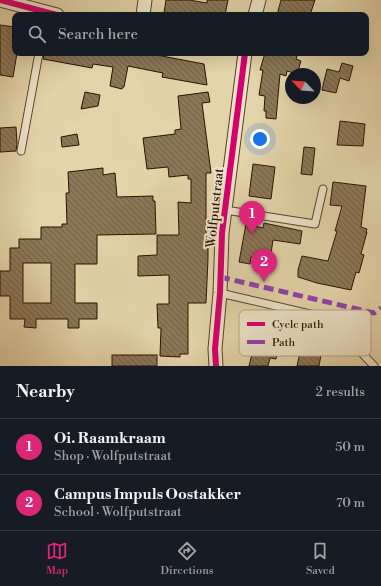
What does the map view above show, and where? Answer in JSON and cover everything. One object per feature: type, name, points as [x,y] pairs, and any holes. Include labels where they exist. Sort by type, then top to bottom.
[{"type":"street","points":[[0,0],[43,12]]},
{"type":"street","points":[[143,12],[145,0]]},
{"type":"street","points":[[256,12],[259,0]]},
{"type":"street","name":"Wolfputstraat","points":[[216,366],[215,349],[220,293],[222,233],[245,56]]},
{"type":"lane","points":[[21,151],[38,56]]},
{"type":"lane","points":[[225,210],[315,224],[323,188]]},
{"type":"lane","points":[[220,293],[293,310]]},
{"type":"lane","points":[[365,356],[374,366]]},
{"type":"building","points":[[166,0],[189,0],[207,3],[207,0],[228,0],[226,12],[164,12]]},
{"type":"building","points":[[281,0],[315,0],[311,12],[278,12]]},
{"type":"building","points":[[0,25],[12,27],[12,56],[16,56],[13,77],[0,75]]},
{"type":"building","points":[[44,56],[162,56],[204,64],[207,85],[162,77],[163,73],[128,66],[124,87],[122,89],[110,86],[113,67],[93,64],[92,68],[43,59]]},
{"type":"building","points":[[264,56],[297,56],[296,59],[301,61],[299,68],[285,68],[285,76],[280,74],[276,119],[266,118],[266,111],[264,111],[265,96],[259,95],[263,70],[260,70]]},
{"type":"building","points":[[342,63],[353,66],[349,81],[340,78],[336,93],[322,90],[327,69],[339,72]]},
{"type":"building","points":[[85,92],[100,95],[98,106],[81,109]]},
{"type":"building","points":[[208,92],[210,102],[202,103],[211,173],[206,173],[206,235],[208,235],[208,259],[206,303],[188,303],[188,354],[180,354],[180,357],[160,356],[161,328],[158,328],[157,304],[169,304],[169,275],[138,276],[138,256],[157,255],[157,235],[179,235],[178,202],[191,203],[191,179],[188,179],[188,175],[169,177],[168,167],[147,169],[143,138],[175,134],[175,130],[181,129],[178,96]]},
{"type":"building","points":[[340,121],[365,124],[363,146],[337,145]]},
{"type":"building","points":[[16,127],[16,151],[0,152],[0,128]]},
{"type":"building","points":[[77,134],[79,145],[62,147],[61,137]]},
{"type":"building","points":[[304,147],[315,148],[312,175],[301,174]]},
{"type":"building","points":[[253,164],[275,167],[271,199],[249,196]]},
{"type":"building","points":[[103,168],[103,175],[115,173],[117,197],[153,196],[153,201],[155,201],[156,234],[97,235],[97,264],[75,264],[75,303],[97,303],[97,319],[79,319],[79,328],[68,328],[68,319],[36,319],[36,328],[24,327],[25,319],[10,319],[10,296],[0,296],[0,271],[10,271],[10,248],[19,248],[19,239],[41,239],[41,227],[62,227],[62,224],[67,224],[66,193],[69,193],[68,172]],"holes":[[[23,263],[51,263],[51,303],[23,303]]]},
{"type":"building","points":[[333,182],[366,186],[361,227],[367,229],[361,254],[364,255],[359,273],[356,272],[351,290],[317,283],[298,277],[298,270],[302,256],[328,261],[337,231],[335,231],[342,206],[330,205]]},
{"type":"building","points":[[264,223],[302,231],[300,244],[273,240],[270,260],[251,257],[250,264],[239,262],[246,224],[263,228]]},
{"type":"building","points":[[112,355],[157,355],[157,366],[112,366]]},
{"type":"building","points":[[252,356],[277,356],[276,359],[270,358],[268,366],[249,366]]},
{"type":"building","points":[[299,356],[321,356],[319,366],[297,366]]},
{"type":"marked path","points":[[220,277],[361,310]]},
{"type":"marked path","points":[[371,312],[374,313],[381,308]]},
{"type":"cycle path","points":[[0,0],[46,12]]},
{"type":"cycle path","points":[[216,366],[215,349],[220,293],[222,233],[245,56]]},
{"type":"place","name":"Oi. Raamkraam","points":[[252,234]]},
{"type":"place","name":"Campus Impuls Oostakker","points":[[264,282]]}]
